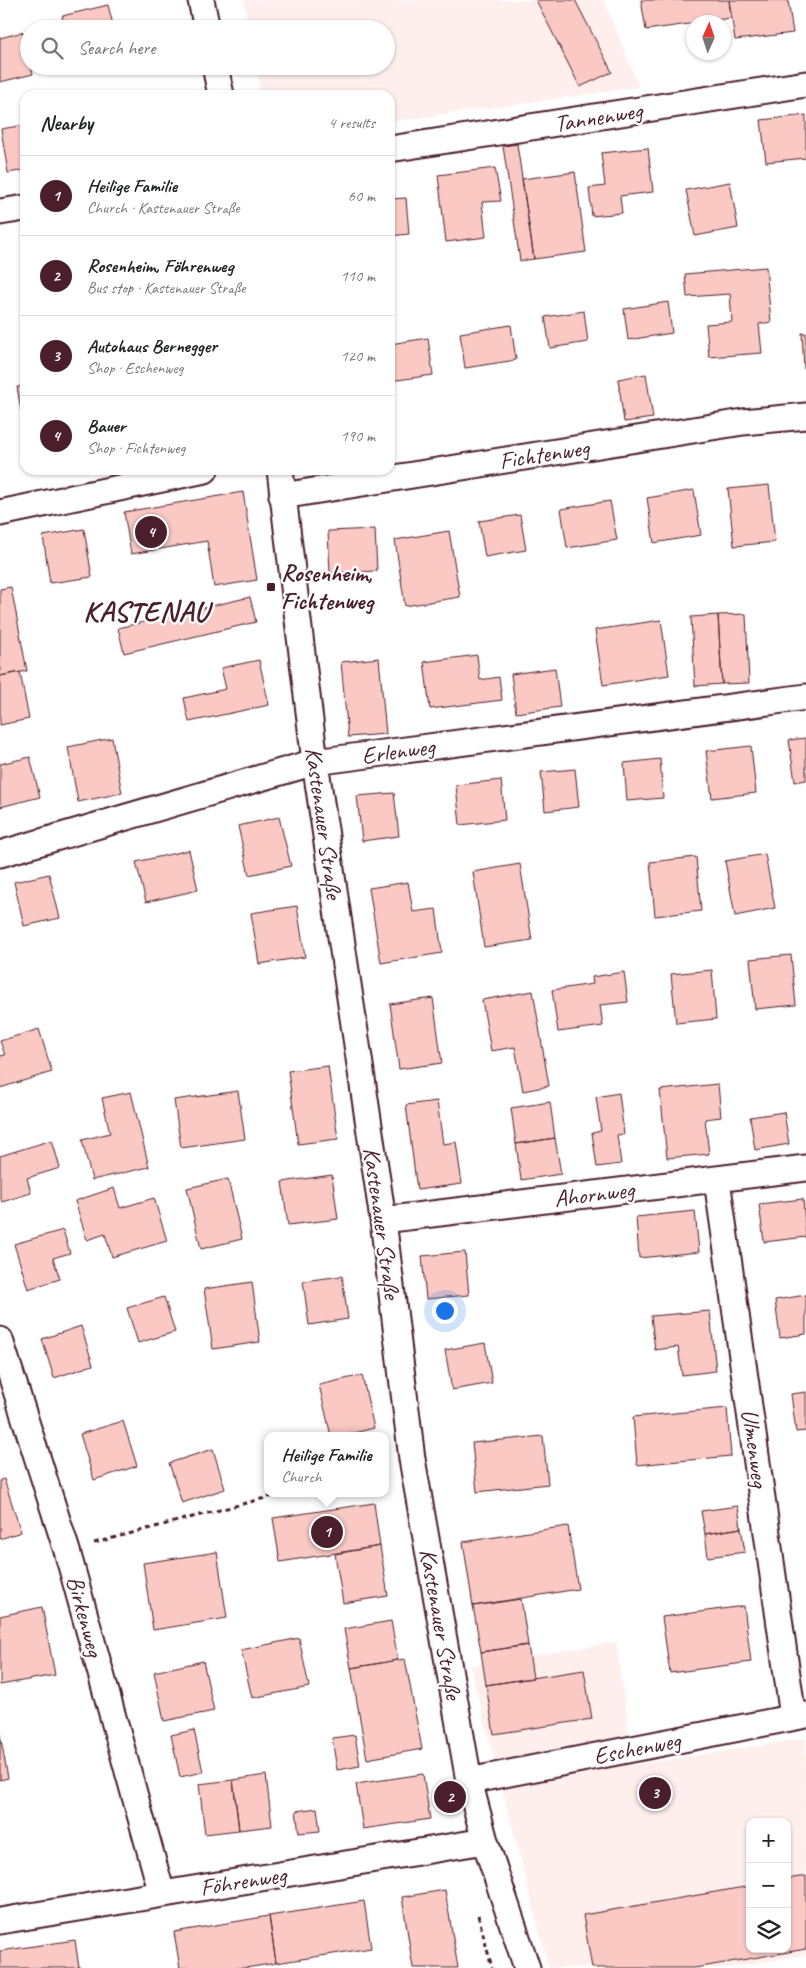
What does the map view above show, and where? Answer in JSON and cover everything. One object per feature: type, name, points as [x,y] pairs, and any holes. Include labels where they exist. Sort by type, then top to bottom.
[{"type":"street","points":[[202,0],[205,20]]},
{"type":"street","points":[[217,75],[219,90]]},
{"type":"street","name":"Tannenweg","points":[[395,148],[806,84]]},
{"type":"street","points":[[0,212],[20,209]]},
{"type":"street","name":"Fichtenweg","points":[[282,496],[743,422],[806,416]]},
{"type":"street","points":[[0,513],[181,475]]},
{"type":"street","name":"Kastenauer Straße","points":[[280,475],[315,762],[383,1220],[412,1460],[469,1781],[485,1841],[527,1968]]},
{"type":"street","name":"Erlenweg","points":[[0,854],[315,762],[806,697]]},
{"type":"street","name":"Ahornweg","points":[[383,1220],[806,1168]]},
{"type":"street","name":"Ulmenweg","points":[[717,1180],[800,1716]]},
{"type":"street","name":"Birkenweg","points":[[0,1340],[67,1551],[162,1894]]},
{"type":"street","name":"Eschenweg","points":[[469,1781],[800,1716]]},
{"type":"street","name":"Föhrenweg","points":[[0,1921],[485,1841]]},
{"type":"path","points":[[67,1551],[269,1497]]},
{"type":"shaded area","points":[[244,0],[604,0],[639,87],[395,121],[395,90],[260,90],[258,75],[395,75],[395,20],[247,20]]},
{"type":"shaded area","points":[[616,1642],[634,1765],[806,1738],[806,1955],[726,1968],[549,1968],[470,1666]]},
{"type":"building","points":[[536,0],[575,0],[612,72],[580,87]]},
{"type":"building","points":[[641,0],[729,0],[731,15],[686,15],[686,24],[646,30]]},
{"type":"building","points":[[729,0],[788,0],[793,33],[735,40]]},
{"type":"building","points":[[108,5],[112,20],[63,20],[62,16]]},
{"type":"building","points":[[20,33],[20,75],[29,75],[0,82],[0,38]]},
{"type":"building","points":[[806,115],[806,158],[766,162],[761,120]]},
{"type":"building","points":[[20,126],[20,171],[8,173],[1,129]]},
{"type":"building","points":[[517,144],[534,259],[520,261],[503,146]]},
{"type":"building","points":[[648,148],[653,192],[620,196],[622,213],[592,216],[589,188],[605,186],[601,153]]},
{"type":"building","points":[[495,168],[501,201],[482,202],[486,237],[446,242],[438,175]]},
{"type":"building","points":[[575,172],[586,252],[534,259],[522,179]]},
{"type":"building","points":[[730,182],[738,228],[695,236],[686,190]]},
{"type":"building","points":[[406,198],[409,234],[395,235],[395,199]]},
{"type":"building","points":[[766,267],[771,322],[759,324],[762,353],[709,357],[706,324],[732,322],[730,294],[687,297],[685,274]]},
{"type":"building","points":[[668,302],[672,333],[628,340],[624,309]]},
{"type":"building","points":[[584,311],[588,342],[550,348],[545,317]]},
{"type":"building","points":[[511,325],[516,360],[465,368],[460,333]]},
{"type":"building","points":[[802,333],[806,333],[806,368],[804,369]]},
{"type":"building","points":[[428,338],[433,375],[395,380],[395,343]]},
{"type":"building","points":[[646,374],[653,418],[624,422],[618,379]]},
{"type":"building","points":[[17,387],[20,387],[20,405]]},
{"type":"building","points":[[769,485],[775,542],[734,546],[728,489]]},
{"type":"building","points":[[694,490],[701,535],[654,543],[647,498]]},
{"type":"building","points":[[243,492],[257,580],[214,587],[207,541],[131,554],[124,512]]},
{"type":"building","points":[[610,501],[617,540],[567,548],[561,509]]},
{"type":"building","points":[[520,515],[526,550],[485,557],[479,521]]},
{"type":"building","points":[[84,529],[92,577],[50,583],[43,536]]},
{"type":"building","points":[[375,529],[377,571],[330,573],[328,531]]},
{"type":"building","points":[[449,531],[460,597],[405,606],[395,540]]},
{"type":"building","points":[[11,587],[27,671],[0,676],[0,589]]},
{"type":"building","points":[[250,597],[256,622],[124,653],[118,628]]},
{"type":"building","points":[[746,614],[749,683],[722,684],[718,615]]},
{"type":"building","points":[[718,615],[722,684],[695,686],[691,617]]},
{"type":"building","points":[[661,620],[669,675],[603,685],[595,630]]},
{"type":"building","points":[[477,655],[480,680],[499,677],[502,700],[430,709],[424,662]]},
{"type":"building","points":[[379,658],[386,734],[348,737],[341,662]]},
{"type":"building","points":[[259,660],[269,705],[189,722],[184,698],[226,689],[221,668]]},
{"type":"building","points":[[555,668],[560,707],[516,713],[511,674]]},
{"type":"building","points":[[20,672],[29,719],[0,725],[0,676]]},
{"type":"building","points":[[112,738],[122,793],[78,802],[68,747]]},
{"type":"building","points":[[806,738],[806,780],[795,782],[789,740]]},
{"type":"building","points":[[751,746],[756,793],[712,798],[706,751]]},
{"type":"building","points":[[30,757],[40,797],[0,807],[0,764]]},
{"type":"building","points":[[660,759],[663,798],[627,801],[624,763]]},
{"type":"building","points":[[575,769],[579,807],[545,811],[541,772]]},
{"type":"building","points":[[501,780],[505,820],[460,825],[456,785]]},
{"type":"building","points":[[394,793],[399,836],[362,841],[357,796]]},
{"type":"building","points":[[279,817],[291,866],[249,875],[238,826]]},
{"type":"building","points":[[189,850],[198,890],[146,902],[136,862]]},
{"type":"building","points":[[765,854],[775,908],[735,916],[725,861]]},
{"type":"building","points":[[696,857],[701,911],[655,916],[650,862]]},
{"type":"building","points":[[520,864],[532,940],[484,947],[473,872]]},
{"type":"building","points":[[49,874],[60,918],[24,926],[14,882]]},
{"type":"building","points":[[408,882],[413,912],[436,909],[442,953],[381,963],[369,888]]},
{"type":"building","points":[[297,906],[305,957],[259,964],[251,913]]},
{"type":"building","points":[[791,955],[796,1005],[755,1009],[750,959]]},
{"type":"building","points":[[712,970],[716,1019],[676,1023],[671,974]]},
{"type":"building","points":[[624,972],[628,1002],[600,1005],[603,1026],[558,1032],[552,990],[593,984],[592,977]]},
{"type":"building","points":[[533,991],[549,1086],[523,1091],[515,1047],[491,1051],[482,1000]]},
{"type":"building","points":[[433,998],[442,1063],[399,1069],[390,1004]]},
{"type":"building","points":[[39,1029],[52,1072],[0,1088],[0,1056],[5,1055],[0,1041]]},
{"type":"building","points":[[328,1066],[338,1139],[298,1144],[288,1071]]},
{"type":"building","points":[[718,1084],[721,1117],[705,1119],[709,1154],[667,1158],[660,1090]]},
{"type":"building","points":[[238,1091],[245,1139],[181,1148],[174,1100]]},
{"type":"building","points":[[131,1092],[149,1167],[92,1180],[82,1140],[110,1133],[102,1098]]},
{"type":"building","points":[[619,1093],[624,1134],[617,1135],[621,1164],[597,1167],[592,1133],[601,1131],[596,1097]]},
{"type":"building","points":[[437,1101],[443,1144],[456,1142],[462,1184],[417,1190],[406,1105]]},
{"type":"building","points":[[550,1102],[555,1138],[516,1144],[511,1108]]},
{"type":"building","points":[[784,1112],[789,1144],[755,1150],[750,1117]]},
{"type":"building","points":[[555,1138],[561,1174],[521,1180],[516,1144]]},
{"type":"building","points":[[52,1140],[60,1168],[27,1178],[31,1193],[2,1202],[0,1195],[0,1156]]},
{"type":"building","points":[[332,1175],[338,1219],[288,1225],[282,1182]]},
{"type":"building","points":[[228,1179],[242,1239],[201,1249],[187,1188]]},
{"type":"building","points":[[114,1188],[120,1208],[154,1198],[167,1241],[112,1257],[105,1234],[87,1240],[75,1201]]},
{"type":"building","points":[[803,1199],[806,1237],[764,1242],[759,1204]]},
{"type":"building","points":[[695,1211],[699,1252],[639,1258],[636,1217]]},
{"type":"building","points":[[63,1230],[70,1253],[53,1258],[60,1279],[28,1289],[14,1244]]},
{"type":"building","points":[[465,1252],[469,1295],[426,1299],[422,1256]]},
{"type":"building","points":[[342,1276],[348,1319],[309,1325],[303,1281]]},
{"type":"building","points":[[252,1282],[260,1342],[213,1349],[204,1289]]},
{"type":"building","points":[[806,1295],[806,1334],[780,1338],[775,1300]]},
{"type":"building","points":[[164,1297],[175,1332],[138,1343],[127,1308]]},
{"type":"building","points":[[710,1311],[716,1371],[682,1375],[678,1347],[655,1350],[651,1316]]},
{"type":"building","points":[[81,1326],[93,1365],[54,1378],[42,1339]]},
{"type":"building","points":[[485,1343],[492,1383],[452,1390],[445,1350]]},
{"type":"building","points":[[362,1375],[374,1428],[358,1432],[330,1432],[319,1385]]},
{"type":"building","points":[[806,1392],[806,1431],[796,1432],[791,1394]]},
{"type":"building","points":[[727,1408],[731,1456],[637,1465],[633,1417]]},
{"type":"building","points":[[123,1421],[137,1466],[94,1480],[80,1434]]},
{"type":"building","points":[[543,1436],[548,1484],[477,1492],[472,1443]]},
{"type":"building","points":[[213,1449],[225,1489],[182,1503],[169,1463]]},
{"type":"building","points":[[4,1479],[21,1532],[0,1539],[0,1480]]},
{"type":"building","points":[[374,1503],[380,1546],[280,1562],[273,1518]]},
{"type":"building","points":[[738,1506],[741,1528],[705,1534],[701,1511]]},
{"type":"building","points":[[568,1526],[578,1589],[473,1606],[463,1542]]},
{"type":"building","points":[[741,1528],[745,1552],[708,1557],[705,1534]]},
{"type":"building","points":[[380,1546],[388,1596],[343,1603],[335,1554]]},
{"type":"building","points":[[217,1552],[227,1618],[153,1630],[143,1563]]},
{"type":"building","points":[[521,1599],[528,1645],[481,1652],[473,1606]]},
{"type":"building","points":[[744,1606],[751,1662],[670,1673],[662,1617]]},
{"type":"building","points":[[42,1607],[55,1675],[0,1685],[0,1616]]},
{"type":"building","points":[[391,1621],[398,1660],[351,1668],[344,1629]]},
{"type":"building","points":[[299,1638],[309,1687],[252,1698],[241,1650]]},
{"type":"building","points":[[528,1645],[533,1678],[486,1685],[481,1652]]},
{"type":"building","points":[[405,1659],[422,1749],[367,1759],[351,1668]]},
{"type":"building","points":[[203,1661],[214,1711],[164,1721],[154,1672]]},
{"type":"building","points":[[584,1670],[592,1719],[494,1734],[486,1685]]},
{"type":"building","points":[[194,1730],[203,1772],[180,1777],[171,1735]]},
{"type":"building","points":[[0,1734],[8,1778],[0,1780]]},
{"type":"building","points":[[355,1735],[360,1766],[337,1770],[332,1738]]},
{"type":"building","points":[[423,1774],[430,1819],[363,1829],[356,1784]]},
{"type":"building","points":[[266,1775],[272,1826],[239,1830],[233,1780]]},
{"type":"building","points":[[233,1780],[239,1830],[205,1834],[199,1784]]},
{"type":"building","points":[[317,1808],[320,1831],[299,1833],[296,1811]]},
{"type":"building","points":[[806,1876],[806,1949],[791,1952],[791,1908],[791,1878]]},
{"type":"building","points":[[746,1887],[746,1953],[783,1953],[695,1968],[592,1968],[583,1915]]},
{"type":"building","points":[[445,1890],[458,1968],[413,1968],[402,1897]]},
{"type":"building","points":[[364,1901],[371,1948],[276,1963],[269,1916]]},
{"type":"building","points":[[269,1916],[276,1963],[246,1968],[180,1968],[174,1932]]},
{"type":"building","points":[[75,1940],[79,1968],[0,1968],[0,1951]]},
{"type":"place","name":"Bauer","points":[[151,532]]},
{"type":"place","name":"Rosenheim, Fichtenweg","points":[[271,587]]},
{"type":"place","name":"Heilige Familie","points":[[327,1532]]},
{"type":"place","name":"Autohaus Bernegger","points":[[655,1793]]},
{"type":"place","name":"Rosenheim, Föhrenweg","points":[[450,1797]]},
{"type":"district","name":"KASTENAU","points":[[146,611]]}]
